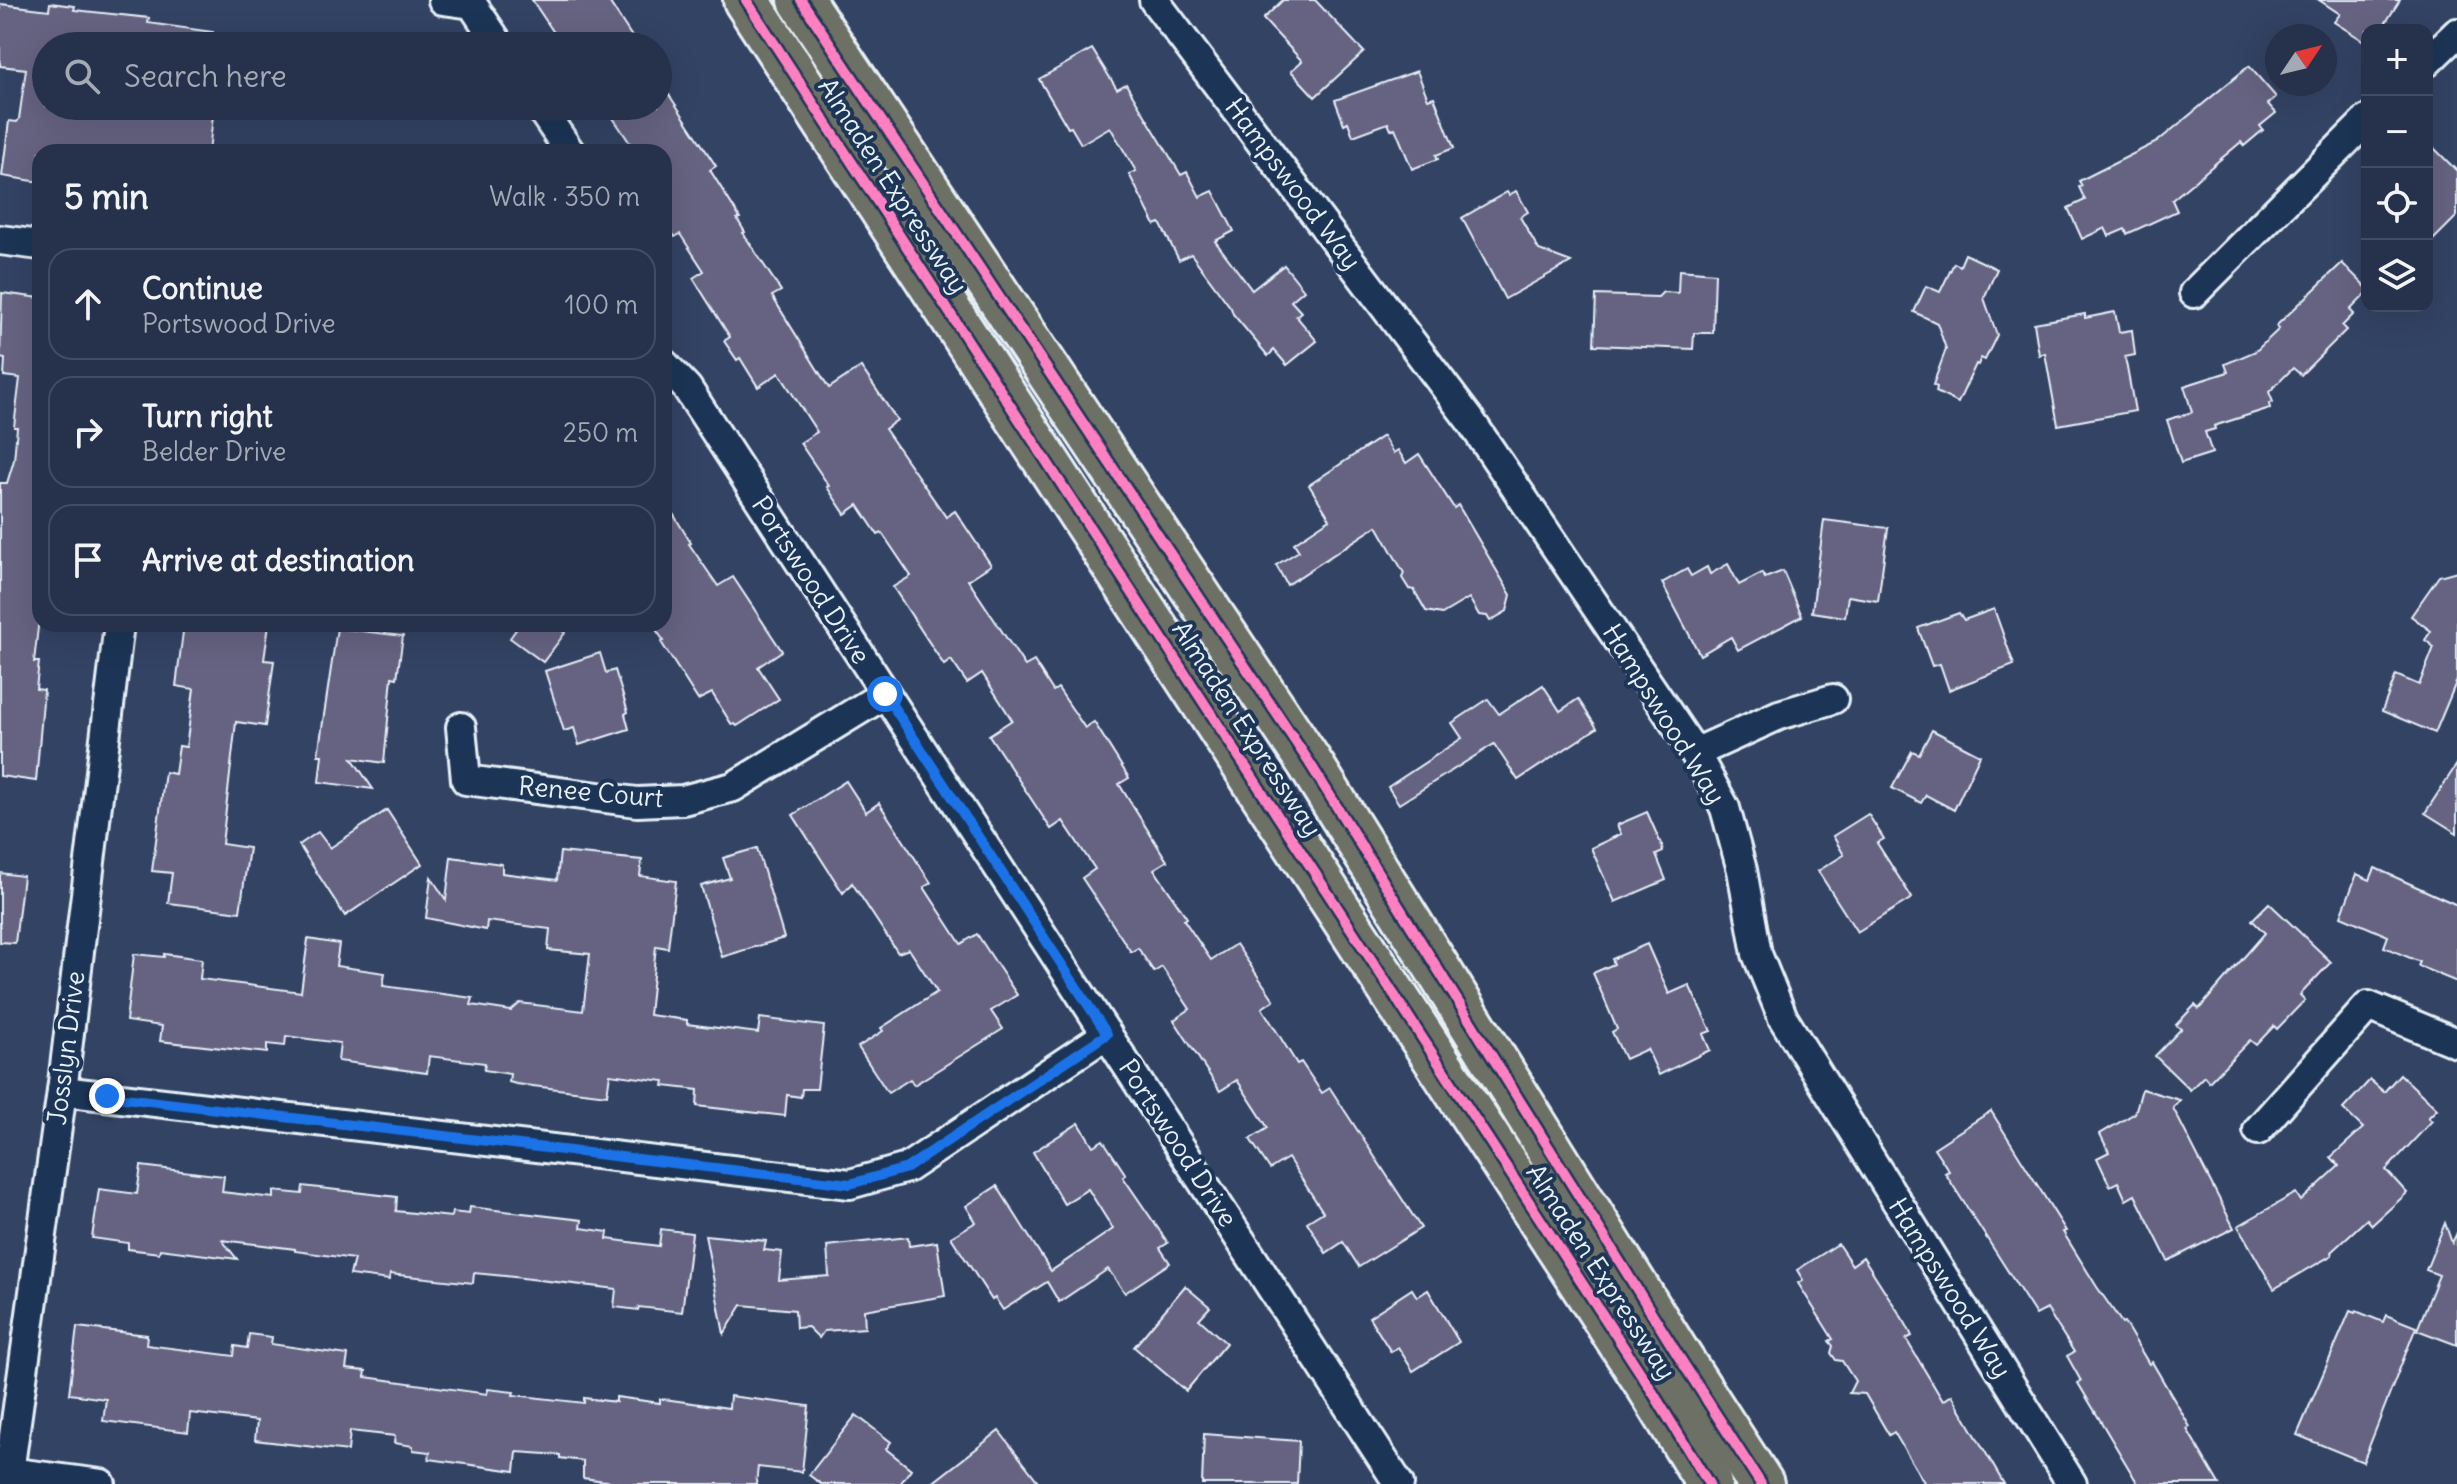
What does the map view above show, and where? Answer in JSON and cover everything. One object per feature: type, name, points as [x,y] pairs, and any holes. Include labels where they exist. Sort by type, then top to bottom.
[{"type":"main road","name":"Almaden Expressway","points":[[746,0],[1638,1369],[1709,1484]]},
{"type":"main road","name":"Almaden Expressway","points":[[801,0],[1309,762],[1761,1484]]},
{"type":"street","points":[[443,0],[472,4],[491,32]]},
{"type":"street","name":"Hampswood Way","points":[[1154,0],[1470,420],[1695,753],[1725,808],[1742,870],[1757,954],[1783,1018],[2072,1484]]},
{"type":"street","points":[[2433,56],[2457,33]]},
{"type":"street","points":[[548,120],[565,144]]},
{"type":"street","points":[[2194,293],[2361,126]]},
{"type":"street","points":[[0,240],[32,244]]},
{"type":"street","name":"Portswood Drive","points":[[672,372],[687,388],[1399,1484]]},
{"type":"street","name":"Josslyn Drive","points":[[4,1472],[62,1091],[118,632]]},
{"type":"street","name":"Renee Court","points":[[461,727],[466,780],[637,802],[683,800],[733,787],[885,694]]},
{"type":"street","points":[[1695,753],[1779,715],[1833,699]]},
{"type":"street","points":[[2258,1130],[2368,1006],[2457,1043]]},
{"type":"street","points":[[62,1091],[850,1184],[907,1168],[1107,1034]]},
{"type":"street","points":[[4,1472],[101,1484]]},
{"type":"building","points":[[532,0],[608,0],[629,32],[554,32]]},
{"type":"building","points":[[1283,0],[1315,0],[1364,52],[1315,97],[1291,71],[1302,61],[1263,19]]},
{"type":"building","points":[[2319,0],[2400,0],[2385,24],[2361,24],[2361,39],[2334,22],[2340,14]]},
{"type":"building","points":[[50,3],[75,6],[74,10],[149,18],[148,23],[213,32],[32,32],[32,120],[212,120],[210,144],[32,144],[32,181],[2,176],[9,121],[17,122],[19,119],[26,69],[0,66],[0,4],[49,10]]},
{"type":"building","points":[[1092,49],[1117,89],[1126,84],[1181,175],[1187,172],[1200,197],[1213,191],[1234,231],[1215,241],[1252,290],[1284,265],[1304,290],[1291,301],[1301,312],[1296,316],[1317,341],[1287,365],[1274,350],[1268,356],[1233,314],[1191,254],[1179,260],[1160,223],[1155,225],[1129,174],[1136,171],[1110,127],[1081,144],[1071,127],[1068,128],[1039,79]]},
{"type":"building","points":[[2249,66],[2265,84],[2265,96],[2276,97],[2268,104],[2276,113],[2260,126],[2263,130],[2244,146],[2241,142],[2172,200],[2177,211],[2127,234],[2125,229],[2109,236],[2105,228],[2082,239],[2068,208],[2085,200],[2079,181],[2157,142]]},
{"type":"building","points":[[1417,71],[1428,99],[1434,97],[1454,148],[1436,155],[1438,159],[1412,169],[1395,128],[1391,130],[1388,123],[1353,136],[1348,122],[1344,124],[1335,100]]},
{"type":"building","points":[[672,99],[716,166],[710,170],[740,218],[737,219],[743,233],[781,291],[772,296],[829,388],[861,367],[897,420],[885,429],[946,517],[955,511],[991,565],[968,580],[1025,666],[1034,661],[1053,691],[1058,688],[1085,728],[1094,722],[1129,778],[1119,784],[1167,861],[1154,869],[1187,918],[1184,920],[1211,960],[1236,944],[1274,1000],[1262,1008],[1297,1064],[1301,1062],[1322,1093],[1330,1088],[1421,1228],[1359,1267],[1343,1242],[1326,1253],[1307,1222],[1323,1212],[1288,1158],[1270,1169],[1250,1139],[1268,1128],[1237,1080],[1220,1091],[1174,1020],[1190,1009],[1162,967],[1154,972],[1138,948],[1131,952],[1082,878],[1095,869],[1063,821],[1051,829],[989,735],[1012,720],[982,673],[967,683],[951,660],[944,665],[893,587],[911,576],[882,533],[878,535],[858,505],[845,514],[800,443],[817,432],[779,373],[758,387],[740,358],[737,360],[724,341],[730,337],[693,278],[704,271],[680,234],[675,237],[672,232],[672,144],[631,144],[614,120],[672,120]]},
{"type":"building","points":[[2433,147],[2457,171],[2457,216],[2433,240]]},
{"type":"building","points":[[1516,191],[1528,212],[1520,217],[1539,250],[1571,262],[1505,299],[1462,218],[1507,192],[1509,195]]},
{"type":"building","points":[[1965,254],[1997,269],[1984,298],[1997,335],[1985,360],[1981,358],[1976,364],[1958,403],[1936,392],[1937,387],[1933,385],[1946,349],[1937,323],[1914,312],[1926,286],[1940,292],[1954,263],[1960,266]]},
{"type":"building","points":[[2342,263],[2361,282],[2361,299],[2350,310],[2354,314],[2342,326],[2346,330],[2301,375],[2293,368],[2269,392],[2273,402],[2269,404],[2270,408],[2214,426],[2215,429],[2205,432],[2212,453],[2181,463],[2167,420],[2192,412],[2184,386],[2228,372],[2225,364],[2256,351],[2279,329],[2276,326]]},
{"type":"building","points":[[1679,270],[1715,273],[1713,333],[1694,333],[1693,349],[1594,345],[1596,295],[1658,297],[1663,292],[1678,293]]},
{"type":"building","points":[[2,293],[32,297],[32,632],[37,632],[34,662],[39,662],[36,689],[44,690],[36,781],[0,776],[0,483],[7,483],[14,460],[17,427],[14,427],[20,378],[4,376],[5,359],[0,358]]},
{"type":"building","points":[[2115,312],[2119,332],[2132,330],[2135,355],[2125,357],[2135,411],[2058,425],[2045,353],[2039,355],[2034,323]]},
{"type":"building","points":[[1383,436],[1393,453],[1398,450],[1406,463],[1419,454],[1454,508],[1458,505],[1511,595],[1507,611],[1490,621],[1487,616],[1479,615],[1469,598],[1442,614],[1426,611],[1414,590],[1409,589],[1402,578],[1404,573],[1377,526],[1287,585],[1276,565],[1299,551],[1294,543],[1330,519],[1309,485]]},
{"type":"building","points":[[672,512],[689,544],[718,586],[733,577],[782,651],[758,667],[779,699],[737,726],[732,725],[712,693],[698,700],[661,642],[664,641],[658,632],[672,632]]},
{"type":"building","points":[[1824,520],[1888,528],[1878,601],[1848,596],[1845,617],[1812,612]]},
{"type":"building","points":[[1728,564],[1739,585],[1762,573],[1765,578],[1783,571],[1802,616],[1738,650],[1731,637],[1700,655],[1662,583],[1687,569],[1691,576],[1707,567],[1710,574]]},
{"type":"building","points":[[2457,571],[2457,680],[2435,733],[2382,711],[2396,675],[2419,685],[2434,647],[2425,640],[2431,631],[2411,616],[2439,576]]},
{"type":"building","points":[[1994,609],[2014,665],[1949,690],[1940,664],[1932,666],[1918,628],[1959,613],[1964,620]]},
{"type":"building","points":[[183,632],[268,632],[264,660],[274,661],[265,726],[236,722],[222,844],[249,848],[240,912],[168,903],[172,873],[152,871],[165,772],[175,774],[179,746],[186,747],[194,689],[176,686]]},
{"type":"building","points":[[336,632],[403,636],[397,678],[392,677],[384,763],[352,758],[373,789],[319,782],[322,755],[318,755]]},
{"type":"building","points":[[514,632],[565,633],[543,662],[510,638]]},
{"type":"building","points":[[600,653],[606,673],[615,670],[628,712],[625,714],[629,729],[579,745],[574,728],[564,731],[545,671]]},
{"type":"building","points":[[1543,685],[1560,711],[1578,699],[1597,728],[1518,780],[1494,744],[1399,804],[1388,787],[1462,738],[1452,723],[1488,699],[1499,714]]},
{"type":"building","points":[[1932,730],[1980,755],[1954,810],[1926,795],[1921,803],[1892,788],[1912,751],[1919,754]]},
{"type":"building","points":[[2457,764],[2457,833],[2425,813]]},
{"type":"building","points":[[846,781],[866,812],[879,803],[931,883],[924,887],[961,944],[977,934],[1017,995],[991,1011],[1003,1029],[914,1085],[910,1079],[888,1093],[858,1047],[883,1031],[881,1028],[937,992],[909,949],[898,953],[852,883],[843,893],[793,815]]},
{"type":"building","points":[[387,810],[422,864],[345,916],[299,845],[318,832],[330,848]]},
{"type":"building","points":[[1647,812],[1662,846],[1663,852],[1656,855],[1666,880],[1615,902],[1591,848],[1621,834],[1617,825]]},
{"type":"building","points":[[1868,814],[1884,839],[1877,843],[1912,898],[1857,932],[1818,871],[1844,855],[1833,836]]},
{"type":"building","points":[[757,848],[784,938],[722,957],[701,886],[730,878],[723,858]]},
{"type":"building","points":[[560,852],[642,860],[640,876],[676,881],[668,948],[656,946],[649,1015],[687,1020],[687,1024],[758,1033],[760,1018],[824,1026],[817,1089],[802,1089],[801,1097],[787,1095],[785,1116],[697,1106],[698,1090],[663,1086],[664,1081],[610,1074],[607,1095],[516,1084],[509,1082],[510,1074],[484,1070],[485,1063],[429,1056],[427,1073],[338,1061],[340,1043],[286,1036],[285,1046],[267,1044],[267,1053],[160,1041],[162,1026],[126,1021],[134,954],[202,959],[200,979],[301,992],[308,939],[339,944],[336,966],[385,973],[383,986],[473,998],[471,1005],[511,1011],[520,1003],[583,1011],[590,954],[548,950],[550,929],[487,921],[486,930],[426,918],[431,877],[446,900],[451,857],[502,864],[502,873],[557,880]]},
{"type":"building","points":[[2375,868],[2457,905],[2457,982],[2418,966],[2420,962],[2384,947],[2388,936],[2341,916],[2357,874],[2370,880]]},
{"type":"building","points":[[0,873],[23,876],[15,943],[0,942]]},
{"type":"building","points":[[2269,903],[2331,962],[2300,995],[2305,1000],[2277,1029],[2274,1026],[2256,1045],[2250,1040],[2209,1082],[2204,1076],[2190,1090],[2155,1056],[2181,1029],[2176,1025],[2195,1005],[2199,1009],[2265,933],[2252,920]]},
{"type":"building","points":[[1647,944],[1669,994],[1689,985],[1711,1031],[1703,1034],[1710,1050],[1659,1075],[1647,1049],[1625,1059],[1612,1032],[1617,1029],[1593,973],[1614,964],[1612,959]]},
{"type":"building","points":[[2400,1074],[2437,1109],[2428,1118],[2432,1121],[2386,1170],[2407,1193],[2372,1225],[2367,1219],[2331,1252],[2332,1255],[2274,1289],[2238,1226],[2296,1193],[2301,1201],[2339,1166],[2331,1157],[2363,1128],[2343,1109],[2370,1080],[2384,1092]]},
{"type":"building","points":[[2142,1089],[2180,1100],[2173,1108],[2234,1228],[2168,1261],[2135,1195],[2126,1200],[2118,1182],[2110,1186],[2097,1158],[2109,1152],[2100,1134],[2135,1113]]},
{"type":"building","points":[[1991,1111],[2097,1287],[2124,1322],[2149,1364],[2152,1362],[2219,1484],[2138,1484],[2078,1383],[2081,1381],[2067,1356],[2074,1352],[2047,1309],[2036,1315],[1945,1173],[1949,1171],[1934,1148]]},
{"type":"building","points":[[1079,1123],[1093,1146],[1103,1140],[1126,1175],[1123,1177],[1168,1243],[1160,1248],[1170,1263],[1125,1293],[1108,1269],[1059,1302],[1047,1282],[1003,1310],[995,1298],[992,1300],[951,1237],[976,1222],[966,1206],[997,1186],[1051,1271],[1113,1229],[1088,1189],[1064,1204],[1033,1152]]},
{"type":"building","points":[[141,1166],[224,1176],[222,1192],[274,1198],[274,1191],[302,1194],[303,1186],[397,1197],[396,1211],[451,1217],[452,1212],[469,1214],[470,1207],[582,1220],[581,1228],[608,1232],[607,1239],[659,1246],[661,1229],[692,1233],[682,1312],[614,1307],[616,1289],[474,1273],[473,1283],[390,1274],[389,1280],[350,1275],[354,1259],[295,1249],[222,1240],[237,1259],[160,1249],[159,1253],[128,1249],[128,1243],[92,1238],[99,1189],[137,1194]]},
{"type":"building","points":[[2445,1223],[2452,1243],[2457,1233],[2457,1345],[2417,1330],[2439,1275],[2426,1270]]},
{"type":"building","points":[[705,1235],[766,1241],[764,1250],[782,1252],[779,1280],[829,1276],[827,1246],[908,1237],[909,1246],[937,1242],[945,1296],[864,1310],[865,1328],[824,1331],[819,1338],[808,1327],[796,1328],[795,1310],[742,1305],[724,1334]]},
{"type":"building","points":[[1838,1244],[1852,1265],[1863,1257],[1906,1324],[1912,1336],[1906,1339],[1943,1401],[1952,1395],[2004,1484],[1925,1484],[1894,1432],[1889,1435],[1865,1394],[1849,1393],[1855,1381],[1842,1361],[1836,1360],[1831,1353],[1833,1346],[1829,1341],[1833,1339],[1798,1283],[1803,1280],[1797,1270]]},
{"type":"building","points":[[1185,1286],[1210,1307],[1199,1319],[1226,1343],[1186,1391],[1134,1347]]},
{"type":"building","points":[[1412,1289],[1417,1297],[1428,1290],[1459,1342],[1413,1371],[1398,1347],[1391,1352],[1369,1317]]},
{"type":"building","points":[[2350,1311],[2383,1322],[2386,1315],[2416,1327],[2363,1462],[2297,1435]]},
{"type":"building","points":[[77,1327],[147,1335],[146,1345],[234,1356],[235,1346],[247,1348],[249,1334],[272,1337],[271,1344],[348,1355],[346,1369],[366,1371],[365,1377],[487,1394],[488,1389],[584,1403],[584,1398],[616,1402],[616,1397],[660,1403],[660,1399],[664,1399],[729,1408],[730,1396],[809,1406],[802,1472],[758,1467],[756,1484],[628,1484],[583,1478],[583,1461],[560,1458],[560,1455],[517,1452],[515,1471],[429,1459],[430,1452],[394,1443],[395,1436],[350,1431],[348,1451],[255,1440],[257,1421],[190,1413],[188,1432],[103,1421],[106,1399],[69,1394]]},
{"type":"building","points":[[856,1415],[891,1442],[886,1449],[911,1469],[900,1484],[821,1484],[809,1475]]},
{"type":"building","points":[[999,1431],[1040,1484],[931,1484]]},
{"type":"building","points":[[1204,1434],[1299,1441],[1297,1484],[1202,1484]]},
{"type":"cycle path","points":[[746,0],[1647,1383],[1709,1484]]},
{"type":"cycle path","points":[[801,0],[1309,762],[1761,1484]]},
{"type":"route","points":[[107,1096],[850,1184],[907,1168],[1107,1034],[885,694]]}]
